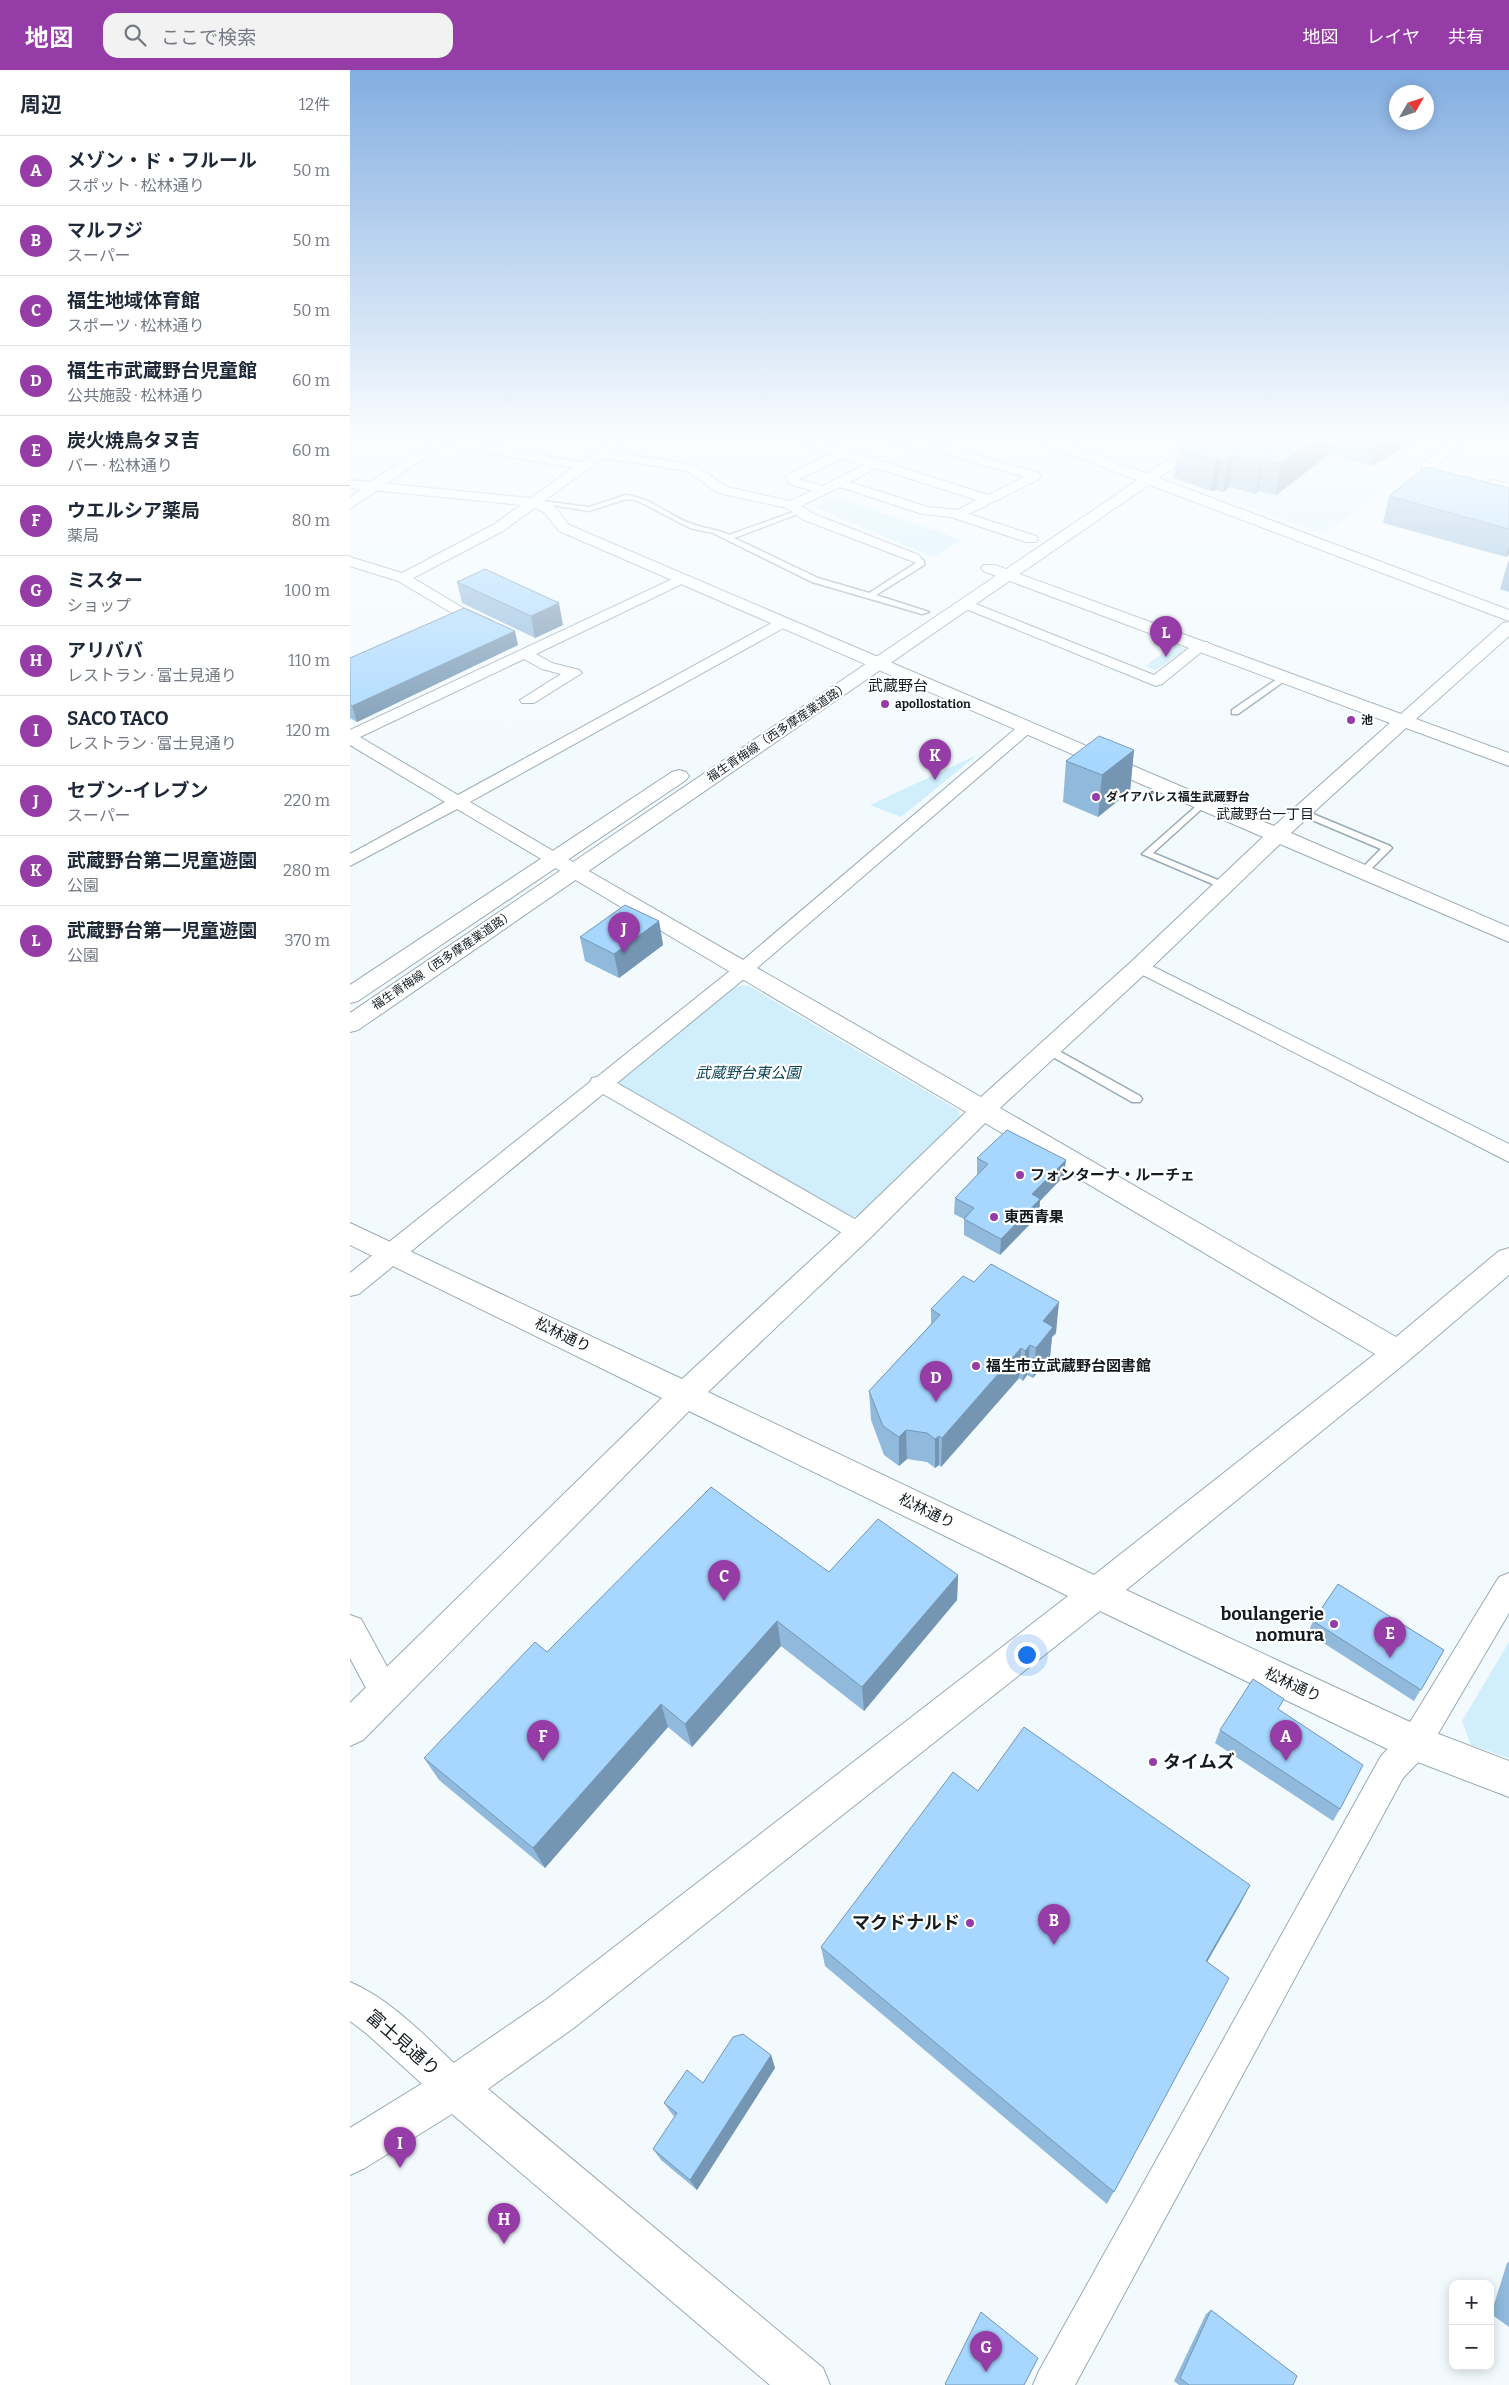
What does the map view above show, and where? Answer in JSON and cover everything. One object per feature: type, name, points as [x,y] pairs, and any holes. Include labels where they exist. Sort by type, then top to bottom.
[{"type":"street","points":[[404,578],[460,548]]},
{"type":"street","points":[[610,548],[1509,935]]},
{"type":"street","points":[[890,548],[914,558]]},
{"type":"street","name":"福生青梅線（西多摩産業道路）","points":[[789,703],[1018,548]]},
{"type":"street","name":"福生青梅線（西多摩産業道路）","points":[[350,996],[564,865],[880,664],[1049,548]]},
{"type":"street","points":[[1329,548],[1509,616]]},
{"type":"street","points":[[353,564],[404,578],[460,612],[502,631]]},
{"type":"street","points":[[989,568],[1202,645],[1509,760]]},
{"type":"street","points":[[350,737],[526,646],[681,579]]},
{"type":"street","points":[[966,604],[1156,681],[1202,645]]},
{"type":"street","points":[[443,620],[460,612]]},
{"type":"street","points":[[350,861],[784,622]]},
{"type":"street","points":[[350,1728],[686,1394],[859,1232],[982,1111],[1140,966],[1222,885],[1301,812],[1509,627]]},
{"type":"street","points":[[526,646],[547,666],[574,673],[528,700]]},
{"type":"street","points":[[350,1287],[600,1082],[743,970],[1027,727]]},
{"type":"street","points":[[350,737],[456,802],[1398,1353]]},
{"type":"street","name":"福生青梅線（西多摩産業道路）","points":[[350,1024],[697,764]]},
{"type":"street","points":[[1140,966],[1509,1154]]},
{"type":"street","points":[[600,1082],[859,1232]]},
{"type":"street","name":"松林通り","points":[[350,1233],[1097,1593],[1415,1743],[1509,1779]]},
{"type":"street","points":[[350,2153],[454,2088],[569,2007],[1097,1593],[1398,1353],[1509,1260]]},
{"type":"street","points":[[1053,2385],[1392,1767],[1415,1743],[1509,1586]]},
{"type":"street","points":[[350,1629],[385,1693]]},
{"type":"street","name":"富士見通り","points":[[350,2000],[380,2022],[454,2088]]},
{"type":"street","points":[[454,2088],[806,2385]]},
{"type":"lane","points":[[752,548],[815,580],[925,612]]},
{"type":"lane","points":[[871,596],[921,563],[914,558]]},
{"type":"lane","points":[[1236,712],[1286,677]]},
{"type":"lane","points":[[1203,803],[1147,854],[1222,885]]},
{"type":"lane","points":[[1301,812],[1386,848],[1363,872]]},
{"type":"lane","points":[[1050,1050],[1136,1099]]},
{"type":"green space","points":[[911,548],[948,548],[932,557]]},
{"type":"green space","points":[[1175,645],[1187,649],[1156,670],[1145,666]]},
{"type":"green space","points":[[977,755],[901,817],[870,805]]},
{"type":"green space","name":"武蔵野台東公園","points":[[747,985],[958,1110],[960,1116],[862,1216],[848,1217],[620,1086],[619,1078],[734,987]]},
{"type":"green space","points":[[1509,1642],[1509,1758],[1471,1745],[1462,1721]]},
{"type":"building","points":[[485,569],[559,603],[531,616],[457,582]]},
{"type":"building","points":[[464,608],[515,631],[352,706],[350,705],[350,658]]},
{"type":"building","points":[[1099,736],[1134,750],[1102,775],[1066,761]]},
{"type":"building","points":[[625,905],[659,921],[614,954],[580,937]]},
{"type":"building","points":[[1007,1130],[1066,1160],[1032,1194],[1040,1199],[1001,1239],[964,1219],[974,1208],[955,1198],[988,1164],[977,1158]]},
{"type":"building","points":[[991,1264],[1059,1302],[1043,1321],[1053,1327],[1036,1348],[1030,1345],[1025,1351],[1021,1348],[942,1438],[939,1436],[935,1439],[927,1433],[906,1430],[899,1437],[883,1426],[869,1391],[940,1315],[931,1309],[963,1276],[974,1282]]},
{"type":"building","points":[[711,1487],[829,1572],[878,1519],[958,1575],[862,1687],[777,1621],[685,1724],[661,1704],[533,1848],[424,1758],[535,1642],[547,1652]]},
{"type":"building","points":[[1338,1584],[1444,1650],[1421,1690],[1313,1621]]},
{"type":"building","points":[[1253,1679],[1284,1699],[1278,1709],[1363,1765],[1340,1809],[1220,1730]]},
{"type":"building","points":[[1024,1727],[1250,1885],[1206,1961],[1229,1978],[1114,2192],[821,1947],[953,1772],[978,1791]]},
{"type":"building","points":[[743,2034],[771,2055],[690,2180],[653,2149],[677,2113],[664,2103],[687,2070],[703,2083],[733,2037]]},
{"type":"building","points":[[1211,2310],[1297,2376],[1293,2385],[1189,2385],[1180,2378]]},
{"type":"building","points":[[981,2312],[1038,2358],[1024,2385],[945,2384]]},
{"type":"place","name":"武蔵野台第一児童遊園","points":[[1166,657]]},
{"type":"place","name":"apollostation","points":[[885,704]]},
{"type":"place","name":"池","points":[[1351,720]]},
{"type":"place","name":"武蔵野台第二児童遊園","points":[[935,780]]},
{"type":"place","name":"ダイアパレス福生武蔵野台","points":[[1096,797]]},
{"type":"place","name":"セブン-イレブン","points":[[624,953]]},
{"type":"place","name":"フォンターナ・ルーチェ","points":[[1020,1175]]},
{"type":"place","name":"東西青果","points":[[994,1217]]},
{"type":"place","name":"福生市立武蔵野台図書館","points":[[976,1366]]},
{"type":"place","name":"福生市武蔵野台児童館","points":[[936,1402]]},
{"type":"place","name":"福生地域体育館","points":[[724,1601]]},
{"type":"place","name":"boulangerie nomura","points":[[1334,1624]]},
{"type":"place","name":"炭火焼鳥タヌ吉","points":[[1390,1658]]},
{"type":"place","name":"ウエルシア薬局","points":[[543,1761]]},
{"type":"place","name":"メゾン・ド・フルール","points":[[1286,1761]]},
{"type":"place","name":"タイムズ","points":[[1153,1762]]},
{"type":"place","name":"マクドナルド","points":[[970,1923]]},
{"type":"place","name":"マルフジ","points":[[1054,1945]]},
{"type":"place","name":"SACO TACO","points":[[400,2168]]},
{"type":"place","name":"アリババ","points":[[504,2244]]},
{"type":"place","name":"ミスター","points":[[986,2372]]},
{"type":"district","name":"武蔵野台","points":[[898,686]]},
{"type":"district","name":"武蔵野台一丁目","points":[[1265,814]]}]
